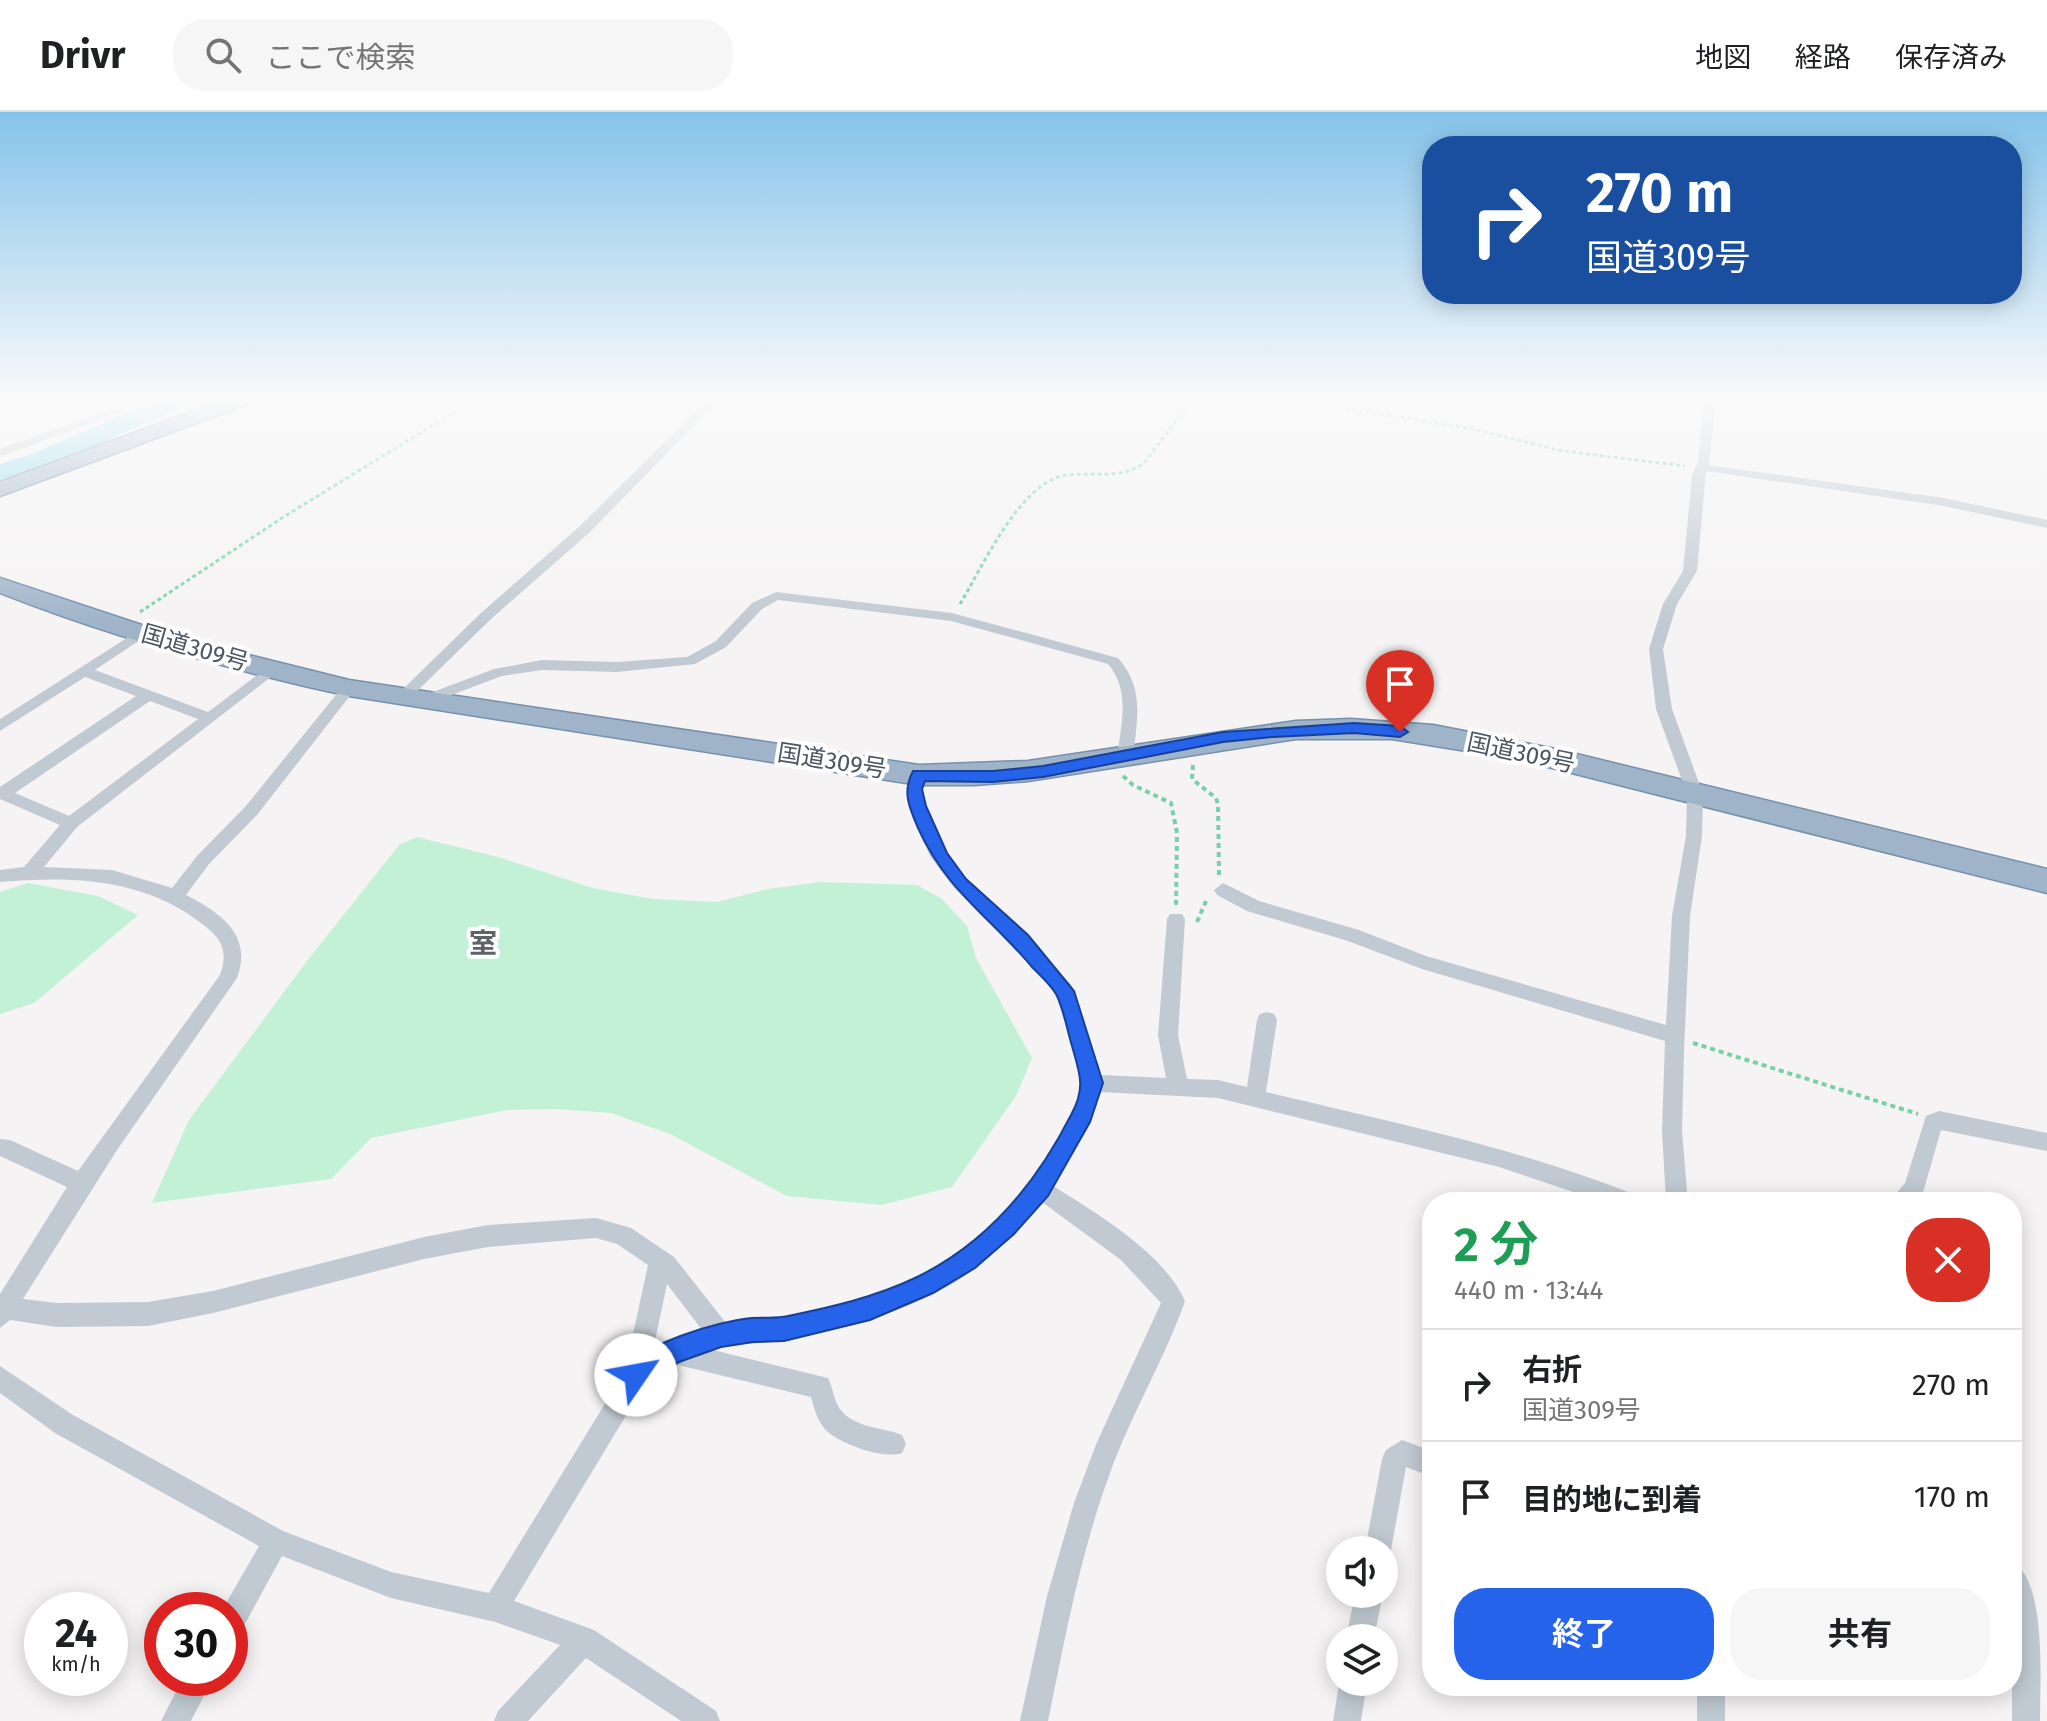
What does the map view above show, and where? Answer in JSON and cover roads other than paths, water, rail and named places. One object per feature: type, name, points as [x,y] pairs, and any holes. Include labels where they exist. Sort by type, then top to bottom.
[{"type":"highway","points":[[0,489],[38,475]]},
{"type":"highway","name":"国道309号","points":[[0,585],[129,630],[349,688],[919,775],[993,777],[1121,758],[1195,742],[1320,728],[1400,732],[1530,753],[2047,881]]},
{"type":"street","points":[[417,697],[496,606],[585,529],[638,475]]},
{"type":"street","points":[[1676,1192],[1672,1131],[1675,1036],[1681,916],[1694,836],[1695,794],[1664,709],[1656,649],[1670,604],[1690,571],[1699,475]]},
{"type":"street","points":[[1756,475],[1944,502],[2047,524]]},
{"type":"street","points":[[417,697],[499,672],[542,665],[617,667],[690,661],[721,644],[757,606],[776,596],[952,617],[1113,661],[1125,672],[1131,684],[1121,758]]},
{"type":"street","points":[[0,726],[84,671],[129,630]]},
{"type":"street","points":[[29,873],[71,823],[273,670]]},
{"type":"street","points":[[84,671],[210,718]]},
{"type":"street","points":[[176,895],[203,860],[251,811],[349,688]]},
{"type":"street","points":[[1,793],[148,695]]},
{"type":"street","points":[[636,1375],[672,1352],[721,1335],[784,1329],[870,1308],[925,1285],[967,1261],[1006,1227],[1040,1189],[1082,1116],[1093,1083],[1065,991],[1021,940],[960,883],[939,856],[917,806],[914,789],[919,775]]},
{"type":"street","points":[[1,793],[71,823]]},
{"type":"street","points":[[0,876],[29,873],[101,874],[176,895],[232,941],[236,958],[228,978],[81,1183],[1,1313],[148,1314],[213,1302],[424,1248],[488,1236],[596,1228],[623,1235],[660,1261],[721,1335]]},
{"type":"street","points":[[1223,890],[1253,906],[1353,935],[1422,962],[1675,1036]]},
{"type":"street","points":[[1176,919],[1168,1035],[1178,1086]]},
{"type":"street","points":[[1255,1098],[1267,1020]]},
{"type":"street","points":[[1093,1083],[1218,1089],[1499,1157],[1603,1192]]},
{"type":"street","points":[[1911,1192],[1929,1127],[1939,1120],[2047,1142]]},
{"type":"street","points":[[3,1147],[81,1183]]},
{"type":"street","points":[[1034,1721],[1069,1564],[1097,1472],[1161,1340],[1173,1301],[1161,1283],[1115,1242],[1040,1189]]},
{"type":"street","points":[[495,1608],[636,1375],[660,1261]]},
{"type":"street","points":[[672,1352],[819,1387],[830,1417],[844,1429],[893,1444]]},
{"type":"street","points":[[0,1378],[64,1424],[276,1541],[391,1585],[495,1608],[584,1640],[706,1721]]},
{"type":"street","points":[[1381,1536],[1395,1459],[1402,1453],[1422,1460]]},
{"type":"street","points":[[247,1592],[276,1541]]},
{"type":"street","points":[[2022,1589],[2027,1609],[2026,1721]]},
{"type":"street","points":[[508,1721],[584,1640]]},
{"type":"street","points":[[175,1721],[189,1696]]},
{"type":"street","points":[[1347,1721],[1351,1696]]},
{"type":"street","points":[[1711,1696],[1711,1721]]},
{"type":"district","name":"室","points":[[483,943]]}]
